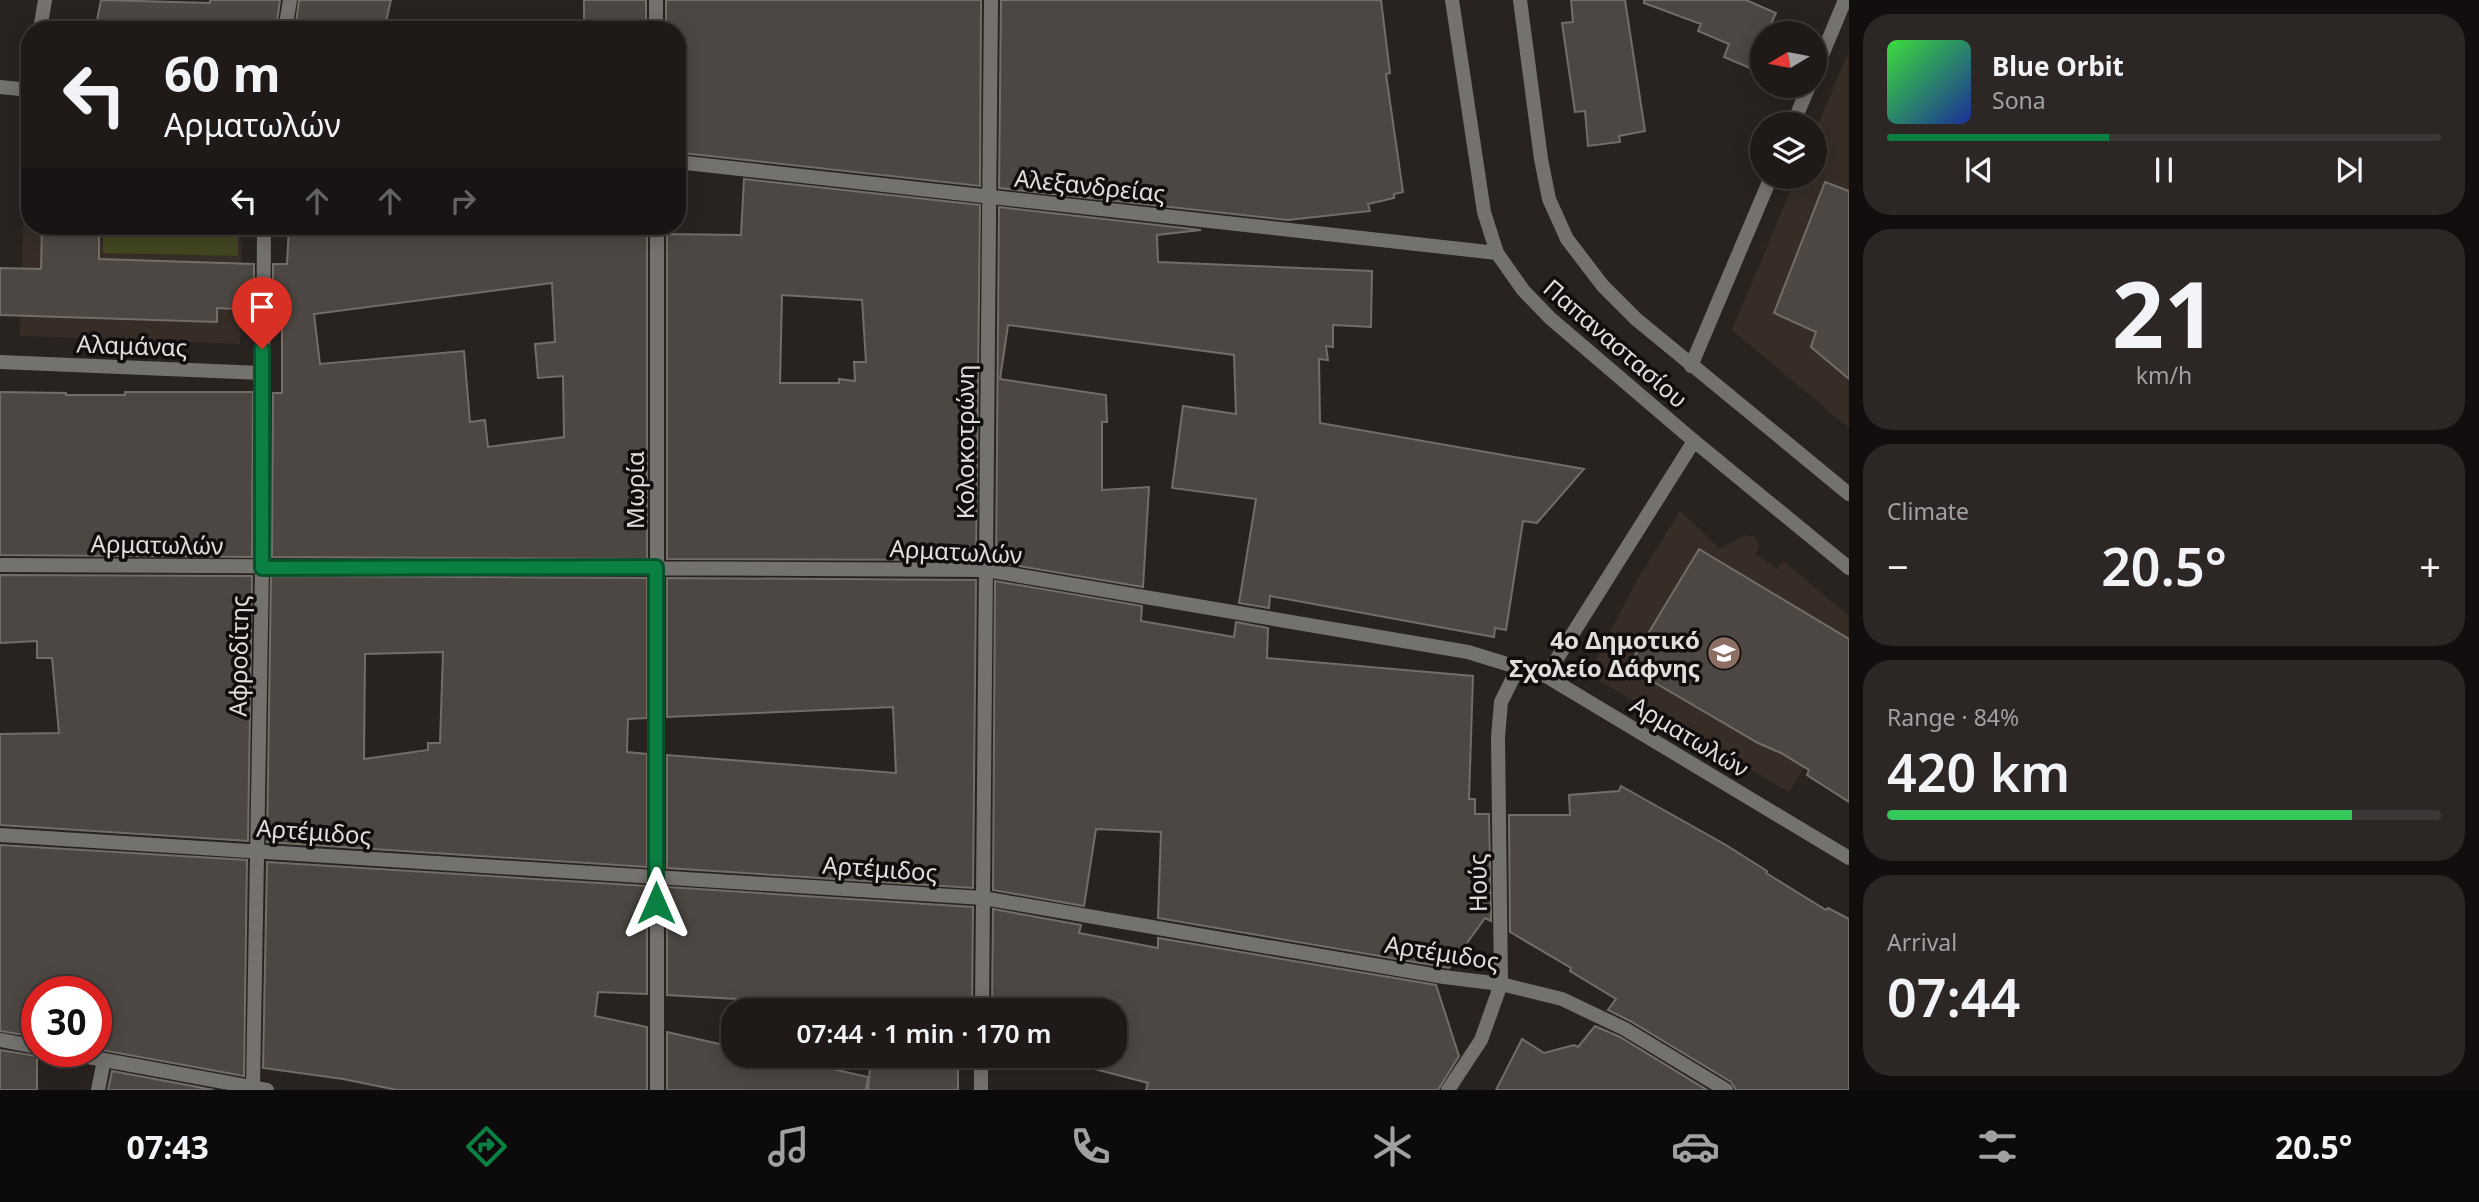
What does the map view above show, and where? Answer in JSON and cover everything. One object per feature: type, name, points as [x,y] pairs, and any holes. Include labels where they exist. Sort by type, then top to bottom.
[{"type":"street","points":[[42,21],[45,0]]},
{"type":"street","points":[[286,21],[290,0]]},
{"type":"street","points":[[656,0],[656,21]]},
{"type":"street","name":"Κολοκοτρώνη","points":[[982,998],[991,0]]},
{"type":"street","name":"Παπαναστασίου","points":[[1452,0],[1484,212],[1497,253],[1523,290],[1550,318],[1694,442],[1849,568]]},
{"type":"street","name":"Παπαναστασίου","points":[[1520,0],[1541,159],[1549,199],[1567,239],[1603,286],[1636,319],[1849,494]]},
{"type":"street","points":[[1827,43],[1845,0]]},
{"type":"street","points":[[0,87],[21,89]]},
{"type":"street","name":"Αλεξανδρείας","points":[[686,163],[1497,253]]},
{"type":"street","points":[[1691,366],[1766,189]]},
{"type":"street","name":"Αφροδίτης","points":[[260,1089],[257,850],[264,235]]},
{"type":"street","name":"Μωρία","points":[[657,235],[657,1090]]},
{"type":"street","name":"Αλαμάνας","points":[[0,362],[261,373]]},
{"type":"street","points":[[1546,676],[1694,442]]},
{"type":"street","name":"Αρματωλών","points":[[0,565],[986,570],[1468,652],[1519,666],[1546,676],[1849,858]]},
{"type":"street","name":"Ηούς","points":[[1448,1090],[1481,1040],[1502,984],[1499,737],[1502,702],[1519,666]]},
{"type":"street","name":"Αρτέμιδος","points":[[0,835],[983,898],[1502,984],[1562,999],[1625,1029],[1726,1090]]},
{"type":"street","points":[[0,1040],[21,1044]]},
{"type":"street","points":[[112,1061],[260,1089]]},
{"type":"street","points":[[98,1090],[103,1067]]},
{"type":"street","points":[[981,1068],[981,1090]]},
{"type":"shaded area","points":[[1849,50],[1849,428],[1732,330],[1791,189],[1827,189],[1827,112],[1823,112]]},
{"type":"shaded area","points":[[23,235],[242,235],[240,344],[20,336]]},
{"type":"shaded area","name":"4ο Δημοτικό Σχολείο Δάφνης","points":[[1680,511],[1720,549],[1745,535],[1754,537],[1760,546],[1756,554],[1777,569],[1783,561],[1849,616],[1849,728],[1829,727],[1789,792],[1588,674],[1636,582]]},
{"type":"green space","points":[[103,235],[238,235],[238,256],[103,253]]},
{"type":"building","points":[[101,0],[210,3],[210,0],[280,0],[277,21],[97,21]]},
{"type":"building","points":[[299,0],[391,0],[386,21],[296,21]]},
{"type":"building","points":[[584,0],[646,0],[646,21],[584,21]]},
{"type":"building","points":[[666,0],[981,0],[980,186],[686,153],[686,21],[666,21]]},
{"type":"building","points":[[1001,0],[1381,0],[1390,73],[1386,74],[1403,192],[1394,194],[1394,198],[1368,204],[1370,211],[1288,220],[999,188]]},
{"type":"building","points":[[1571,0],[1625,0],[1645,131],[1619,136],[1620,142],[1588,146],[1585,111],[1575,112],[1562,23],[1573,22]]},
{"type":"building","points":[[1644,0],[1746,0],[1776,13],[1772,21],[1750,21],[1750,68],[1724,57],[1729,44],[1698,31],[1701,24],[1644,3]]},
{"type":"building","points":[[744,179],[980,205],[976,560],[667,559],[667,235],[741,235]],"holes":[[[782,295],[862,300],[866,362],[854,362],[855,381],[839,379],[839,383],[780,383]]]},
{"type":"building","points":[[1827,183],[1849,191],[1849,379],[1811,347],[1816,332],[1774,313],[1822,189],[1827,189]]},
{"type":"building","points":[[999,207],[1201,230],[1157,235],[1158,262],[1372,271],[1371,327],[1333,325],[1333,347],[1326,346],[1328,360],[1319,359],[1320,423],[1584,469],[1537,523],[1523,521],[1506,630],[1495,628],[1494,637],[1270,596],[1269,608],[1239,603],[1256,499],[1172,488],[1183,406],[1236,414],[1234,355],[1008,325],[1000,379],[1106,395],[1107,422],[1102,422],[1102,490],[1149,487],[1143,587],[996,562]]},
{"type":"building","points":[[42,235],[99,235],[99,259],[254,264],[254,310],[217,308],[217,322],[0,315],[0,268],[41,269]]},
{"type":"building","points":[[289,235],[647,235],[647,559],[272,557],[273,393],[282,393],[282,311],[273,311],[273,264],[287,264]],"holes":[[[552,283],[555,342],[535,344],[538,378],[563,376],[564,437],[488,447],[485,420],[470,422],[464,351],[320,364],[314,314]]]},
{"type":"building","points":[[0,392],[125,395],[125,392],[253,392],[252,557],[0,555]]},
{"type":"building","name":"4ο Δημοτικό Σχολείο Δάφνης","points":[[1699,549],[1849,639],[1849,802],[1807,775],[1809,770],[1628,667]]},
{"type":"building","points":[[0,575],[252,576],[248,841],[0,825],[0,734],[59,733],[52,658],[37,658],[37,641],[0,643]]},
{"type":"building","points":[[271,576],[647,578],[647,718],[628,719],[627,752],[647,754],[647,867],[267,842]],"holes":[[[443,652],[440,743],[428,743],[428,750],[364,759],[365,654]]]},
{"type":"building","points":[[667,578],[976,580],[973,888],[667,868],[667,755],[896,773],[893,707],[667,717]]},
{"type":"building","points":[[995,581],[1142,606],[1141,621],[1234,637],[1236,622],[1268,628],[1267,658],[1473,676],[1469,799],[1475,799],[1475,814],[1489,814],[1491,921],[1485,918],[1449,968],[1158,918],[1161,832],[1096,829],[1084,906],[993,890]]},
{"type":"building","points":[[1621,786],[1726,845],[1826,910],[1828,908],[1849,919],[1849,1090],[1736,1090],[1731,1082],[1608,1010],[1616,999],[1570,971],[1571,968],[1510,932],[1509,815],[1570,815],[1569,795],[1619,791]]},
{"type":"building","points":[[0,845],[247,860],[244,1076],[112,1052],[112,976],[21,976],[21,1034],[0,1031]]},
{"type":"building","points":[[267,862],[647,886],[647,994],[598,992],[595,1016],[647,1027],[647,1090],[397,1090],[343,1079],[263,1068]]},
{"type":"building","points":[[667,887],[973,907],[972,998],[721,998],[667,995]]},
{"type":"building","points":[[993,909],[1081,925],[1079,933],[1158,948],[1158,938],[1436,985],[1459,1056],[1438,1090],[1146,1090],[1148,1083],[1091,1068],[1127,1068],[1127,998],[992,998]]},
{"type":"building","points":[[1595,1026],[1620,1037],[1707,1090],[1496,1090],[1522,1039],[1544,1053],[1574,1045],[1578,1047]]},
{"type":"building","points":[[667,1032],[721,1044],[721,1068],[828,1068],[868,1077],[866,1090],[667,1090]]},
{"type":"building","points":[[0,1050],[21,1053],[21,1067],[37,1067],[37,1090],[0,1090]]},
{"type":"building","points":[[870,1068],[958,1068],[958,1090],[868,1090]]},
{"type":"building","points":[[112,1071],[214,1090],[108,1090]]},
{"type":"place","name":"4ο Δημοτικό Σχολείο Δάφνης","points":[[1724,653]]},
{"type":"route","points":[[262,349],[262,568],[656,567],[656,903]]}]
